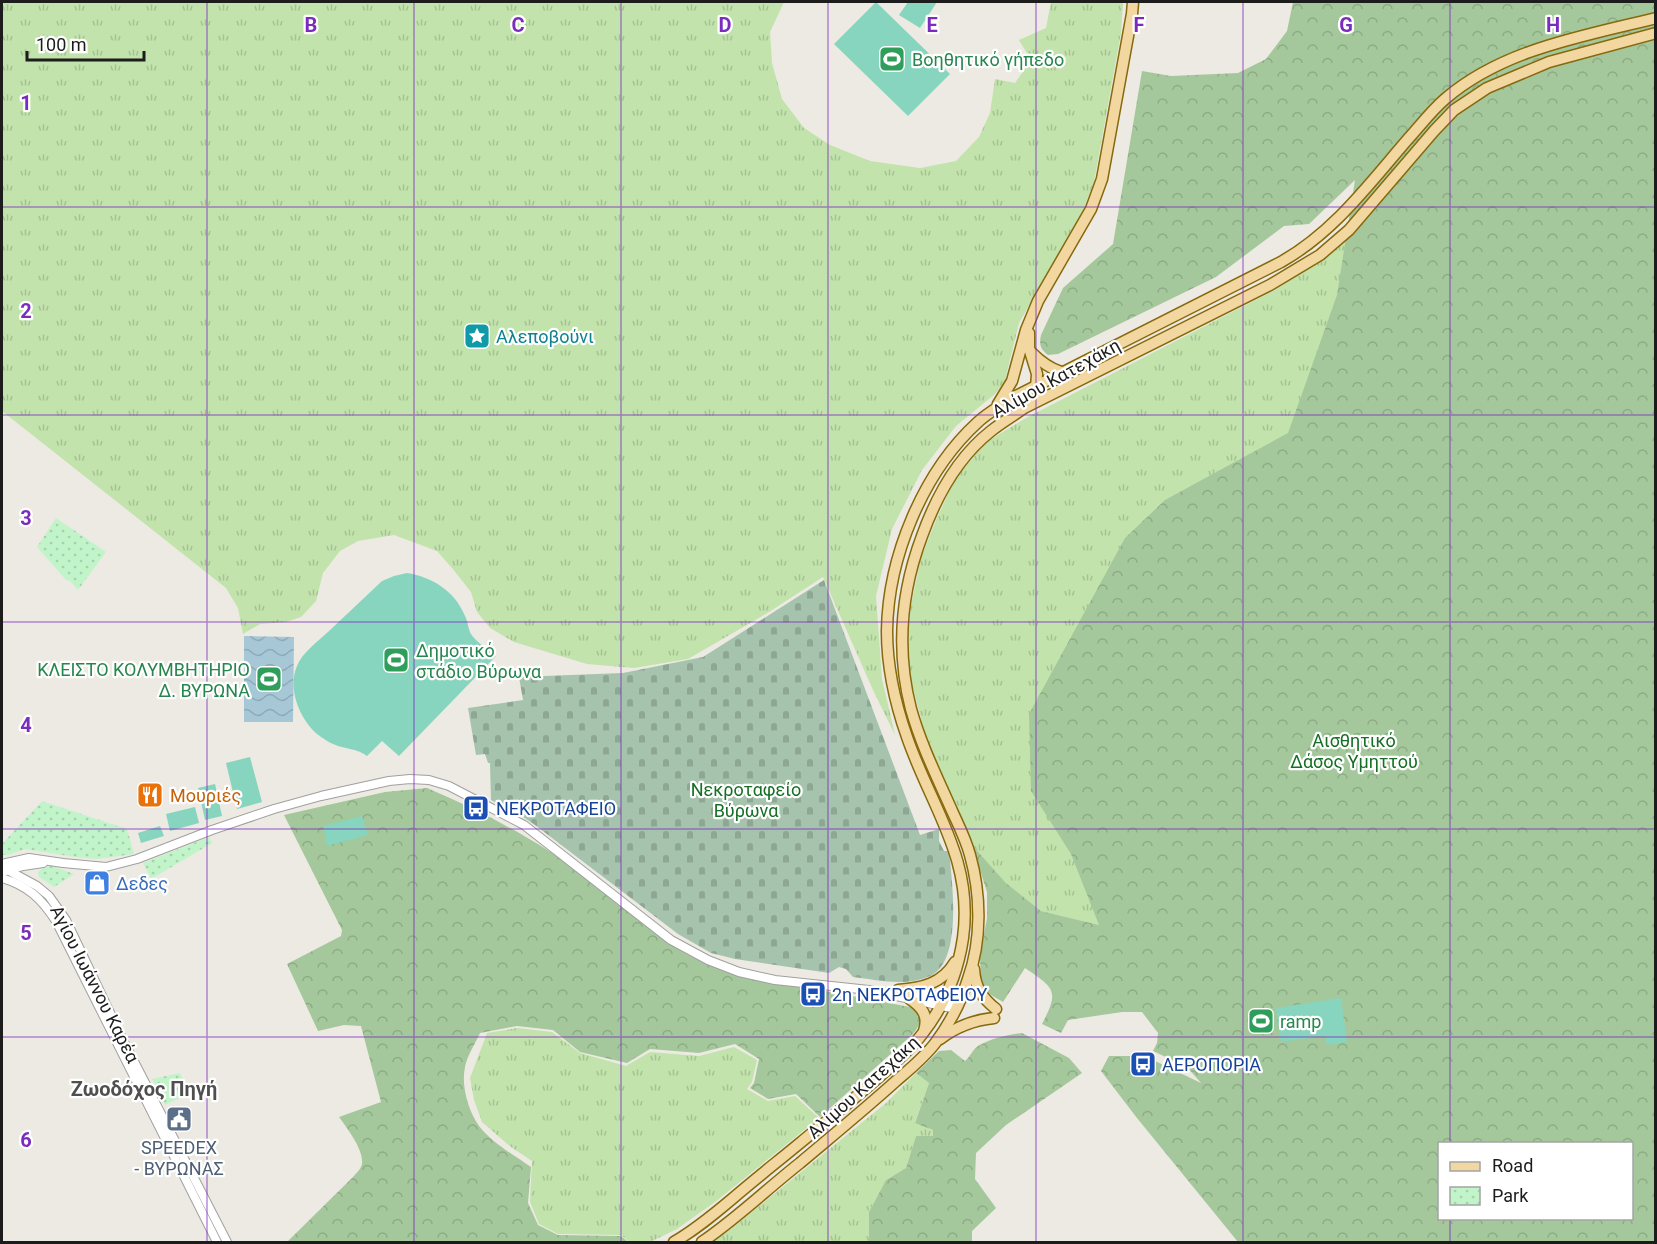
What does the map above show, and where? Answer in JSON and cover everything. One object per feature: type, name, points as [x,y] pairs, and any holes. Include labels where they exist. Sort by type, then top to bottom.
[{"type":"main road","points":[[994,410],[1012,381],[1023,338],[1038,301],[1091,209],[1102,178],[1133,2]]},
{"type":"main road","name":"Αλίμου Κατεχάκη","points":[[674,1242],[711,1216],[856,1096],[910,1048],[923,1034],[942,1002],[955,970],[963,937],[964,905],[961,873],[953,844],[915,760],[900,716],[888,652],[888,611],[901,549],[919,502],[953,448],[980,420],[1038,384],[1303,249],[1338,220],[1444,100],[1481,74],[1500,64],[1544,48],[1656,18]]},
{"type":"main road","name":"Αλίμου Κατεχάκη","points":[[702,1242],[874,1101],[921,1059],[935,1042],[958,1005],[970,976],[977,938],[978,904],[974,870],[966,844],[927,755],[912,711],[904,671],[902,632],[906,591],[916,553],[933,508],[953,474],[976,444],[1024,408],[1270,285],[1320,255],[1349,230],[1454,110],[1488,88],[1549,62],[1656,33]]},
{"type":"main road","points":[[1024,408],[1038,384],[1029,340],[1030,321]]},
{"type":"main road","points":[[1031,352],[1041,362],[1061,372]]},
{"type":"main road","points":[[898,990],[918,988],[936,982],[954,965],[960,951]]},
{"type":"main road","points":[[935,1042],[958,1027],[995,1014],[975,982],[974,954]]},
{"type":"main road","points":[[910,999],[923,1011],[926,1025],[923,1034]]},
{"type":"street","points":[[3,868],[29,858],[106,867],[123,864],[212,830],[321,796],[389,782],[410,779],[429,780],[444,784],[524,825],[671,940],[708,960],[739,972],[775,980],[869,990],[898,990],[958,1005]]},
{"type":"street","points":[[3,868],[50,862]]},
{"type":"street","points":[[38,864],[30,874],[38,886]]},
{"type":"street","name":"Αγίου Ιωάννου Καρέα","points":[[3,868],[38,886],[49,896],[66,920],[122,1038],[227,1242]]},
{"type":"street","name":"Αγίου Ιωάννου Καρέα","points":[[2,878],[35,895],[56,921],[217,1242]]},
{"type":"street","points":[[869,990],[910,999],[942,1002]]},
{"type":"green space","points":[[2,2],[784,2],[770,32],[772,63],[782,99],[804,128],[830,145],[870,161],[920,168],[956,161],[979,137],[990,113],[995,79],[1015,83],[1031,60],[1019,40],[1046,28],[1051,2],[1123,2],[1121,33],[1094,182],[1082,213],[1019,323],[1004,384],[956,426],[922,470],[892,529],[876,596],[882,679],[895,735],[823,577],[769,612],[688,659],[634,668],[587,664],[514,642],[490,628],[477,612],[471,592],[437,551],[394,535],[358,541],[340,551],[323,573],[316,601],[301,617],[286,622],[260,624],[243,634],[238,608],[226,588],[2,411]]},
{"type":"green space","name":"Βοηθητικό γήπεδο","points":[[876,2],[950,74],[908,116],[834,44]]},
{"type":"green space","name":"Βοηθητικό γήπεδο","points":[[908,2],[937,2],[920,28],[899,15]]},
{"type":"green space","name":"Αισθητικό Δάσος Υμηττού","points":[[1293,2],[1655,2],[1655,1242],[1238,1242],[1101,1071],[1109,1056],[1133,1056],[1155,1061],[1201,1083],[1187,1067],[1153,1051],[1158,1033],[1142,1012],[1122,1012],[1068,1020],[1061,1033],[1042,1024],[1051,1004],[1051,991],[1042,980],[1025,968],[1003,1002],[991,995],[981,984],[980,957],[987,918],[987,892],[972,845],[1006,883],[1041,911],[1099,925],[1071,854],[1031,791],[1029,714],[1125,538],[1165,500],[1288,433],[1337,295],[1355,180],[1309,224],[1284,226],[1216,277],[1058,354],[1048,355],[1040,344],[1041,335],[1063,288],[1113,244],[1142,71],[1171,76],[1238,73],[1266,59],[1287,31]]},
{"type":"green space","points":[[1354,230],[1656,416],[1111,928],[1041,911],[1006,883],[972,845],[925,734],[909,673],[908,641],[911,605],[921,558],[936,520],[955,479],[986,442],[1026,418],[1275,290],[1316,262]]},
{"type":"green space","points":[[56,518],[106,552],[78,590],[37,547]]},
{"type":"green space","name":"Δημοτικό στάδιο Βύρωνα","points":[[407,573],[434,582],[449,592],[461,607],[473,637],[496,656],[399,756],[382,741],[367,756],[331,743],[311,728],[294,694],[294,675],[299,661],[306,652],[382,581]]},
{"type":"green space","name":"Νεκροταφείο Βύρωνα","points":[[824,580],[920,835],[939,829],[939,841],[944,851],[949,851],[953,900],[951,938],[947,955],[940,968],[930,976],[921,979],[902,982],[882,981],[853,977],[846,969],[839,967],[829,973],[735,959],[711,953],[678,934],[535,825],[491,800],[490,763],[485,754],[476,755],[468,708],[523,700],[519,677],[623,673],[703,657]]},
{"type":"green space","points":[[250,757],[262,802],[237,809],[226,763]]},
{"type":"green space","points":[[215,784],[222,816],[205,820],[198,788]]},
{"type":"green space","points":[[427,788],[490,817],[551,852],[589,879],[653,931],[680,950],[706,964],[745,976],[910,1007],[918,1013],[920,1019],[918,1026],[913,1034],[820,1117],[796,1094],[768,1099],[750,1088],[754,1083],[759,1059],[735,1044],[699,1053],[650,1049],[627,1063],[580,1052],[553,1030],[517,1026],[480,1033],[465,1067],[464,1082],[469,1105],[475,1120],[490,1138],[531,1167],[528,1203],[538,1225],[558,1235],[621,1236],[628,1242],[287,1242],[360,1169],[362,1158],[358,1146],[339,1117],[381,1102],[361,1026],[344,1025],[318,1031],[287,964],[341,936],[342,930],[284,815],[385,792]]},
{"type":"green space","points":[[42,801],[127,829],[134,854],[97,859],[25,849],[2,855],[2,844]]},
{"type":"green space","points":[[195,807],[199,823],[170,831],[166,814]]},
{"type":"green space","points":[[362,816],[368,835],[327,846],[323,826]]},
{"type":"green space","points":[[160,826],[164,836],[141,843],[138,833]]},
{"type":"green space","points":[[209,837],[212,843],[151,879],[143,863]]},
{"type":"green space","points":[[52,866],[74,874],[54,887],[39,877],[38,872],[44,867]]},
{"type":"green space","points":[[1341,998],[1347,1042],[1327,1045],[1325,1036],[1281,1042],[1276,1008]]},
{"type":"green space","points":[[517,1028],[552,1032],[580,1053],[626,1066],[650,1052],[699,1056],[734,1047],[757,1060],[752,1082],[747,1089],[768,1101],[795,1096],[819,1118],[715,1202],[677,1229],[650,1242],[629,1242],[621,1235],[558,1234],[539,1224],[530,1202],[532,1161],[511,1147],[482,1122],[474,1100],[470,1078],[487,1033]]},
{"type":"green space","points":[[1022,1033],[1069,1058],[1082,1073],[1006,1125],[976,1153],[975,1179],[996,1208],[972,1231],[972,1242],[869,1242],[869,1212],[886,1180],[906,1168],[916,1136],[933,1136],[933,1130],[915,1123],[929,1083],[916,1073],[939,1051],[951,1050],[965,1061],[976,1047],[983,1043]]},
{"type":"green space","points":[[180,1073],[190,1093],[165,1105],[152,1079]]},
{"type":"green space","points":[[916,1073],[929,1083],[915,1122],[933,1130],[933,1136],[916,1136],[906,1168],[886,1180],[869,1212],[869,1242],[712,1242],[886,1103]]},
{"type":"water","name":"ΚΛΕΙΣΤΟ ΚΟΛΥΜΒΗΤΗΡΙΟ Δ. ΒΥΡΩΝΑ","points":[[244,636],[294,637],[293,722],[244,722]]},
{"type":"place","name":"Βοηθητικό γήπεδο","points":[[892,59]]},
{"type":"place","name":"Αλεποβούνι","points":[[477,336]]},
{"type":"place","name":"Δημοτικό στάδιο Βύρωνα","points":[[396,660]]},
{"type":"place","name":"ΚΛΕΙΣΤΟ ΚΟΛΥΜΒΗΤΗΡΙΟ Δ. ΒΥΡΩΝΑ","points":[[269,679]]},
{"type":"place","name":"Μουριές","points":[[150,795]]},
{"type":"place","name":"ΝΕΚΡΟΤΑΦΕΙΟ","points":[[476,808]]},
{"type":"place","name":"Δεδες","points":[[97,883]]},
{"type":"place","name":"2η ΝΕΚΡΟΤΑΦΕΙΟΥ","points":[[813,994]]},
{"type":"place","name":"ramp","points":[[1261,1021]]},
{"type":"place","name":"ΑΕΡΟΠΟΡΙΑ","points":[[1143,1064]]},
{"type":"place","name":"SPEEDEX - ΒΥΡΩΝΑΣ","points":[[179,1119]]},
{"type":"district","name":"Ζωοδόχος Πηγή","points":[[144,1089]]}]
